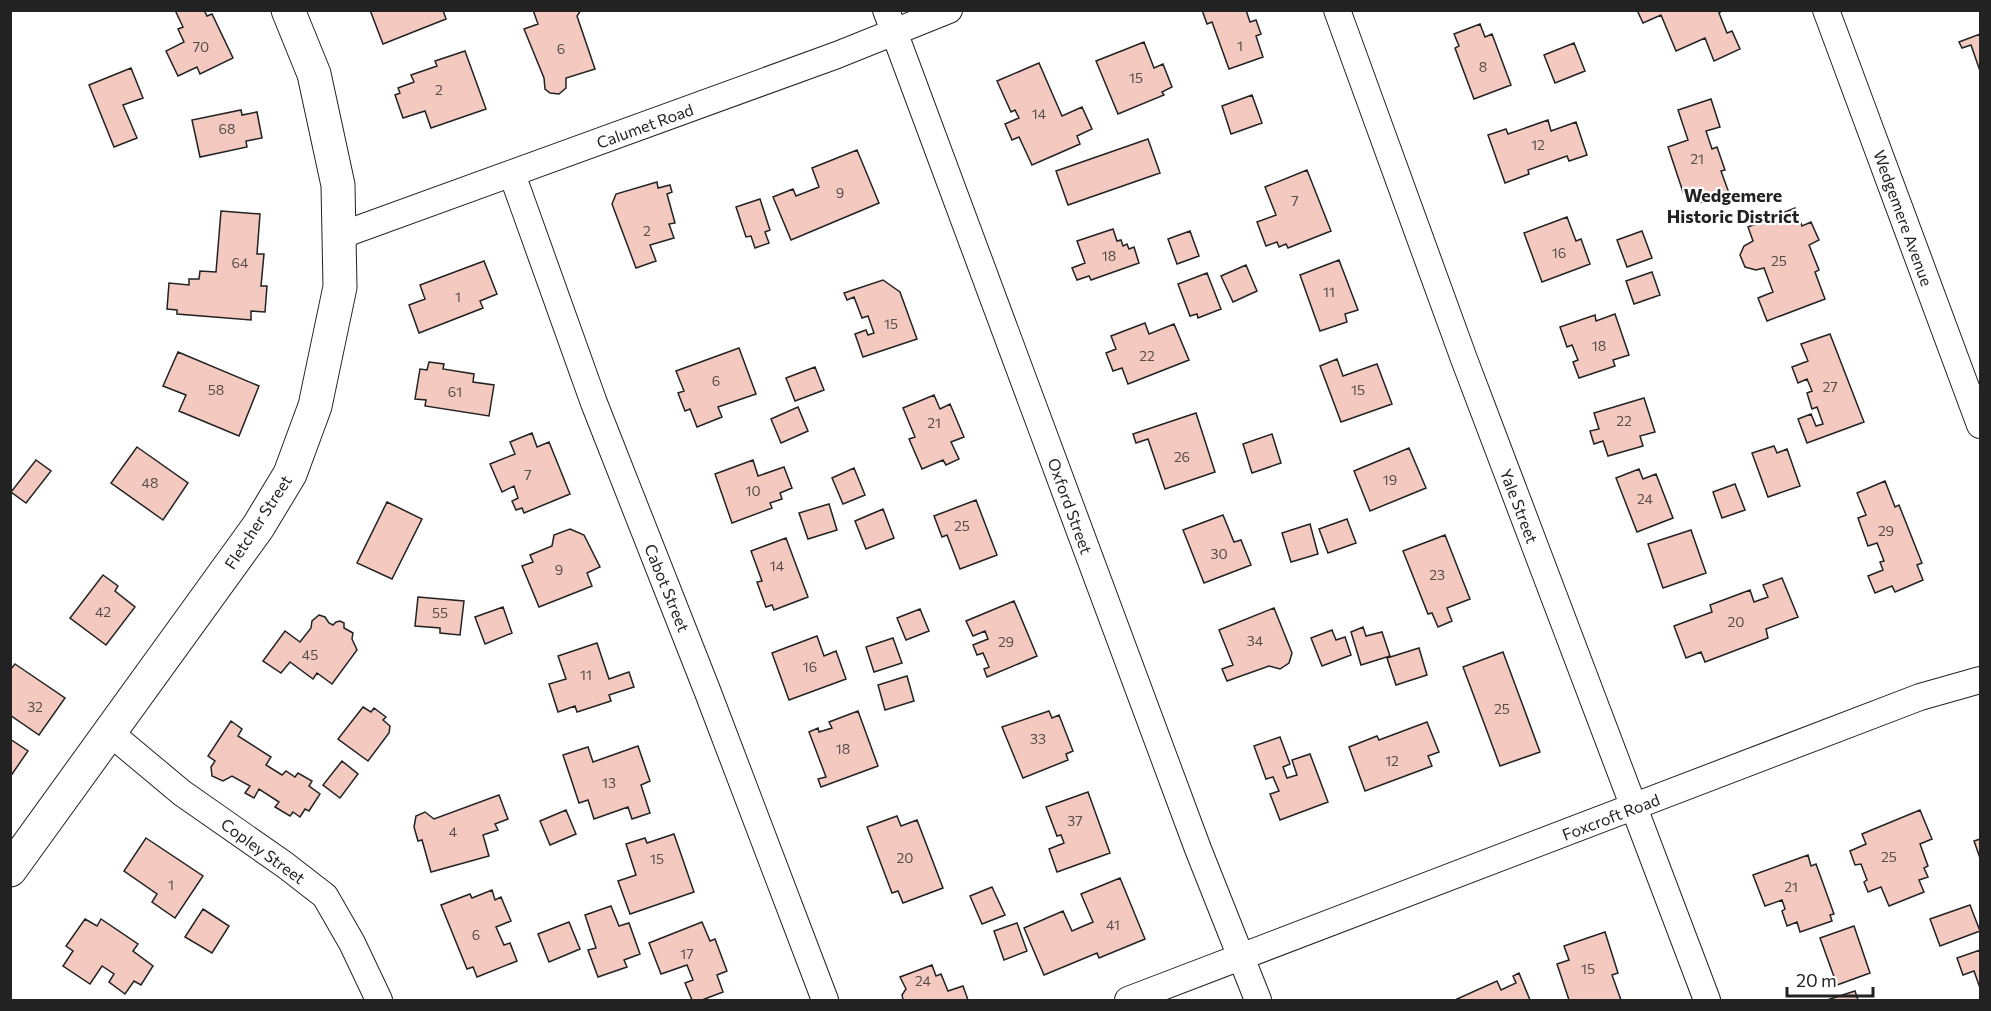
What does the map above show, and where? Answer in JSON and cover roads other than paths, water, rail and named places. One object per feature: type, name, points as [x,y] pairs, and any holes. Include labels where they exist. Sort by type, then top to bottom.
[{"type":"street","name":"Fletcher Street","points":[[10,870],[258,527],[290,474],[315,406],[340,287],[338,185],[314,74],[288,10]]},
{"type":"street","name":"Calumet Road","points":[[339,236],[815,63],[890,21],[949,10]]},
{"type":"street","name":"Yale Street","points":[[1336,10],[1468,369],[1707,1000]]},
{"type":"street","name":"Wedgemere Avenue","points":[[1826,10],[1980,425]]},
{"type":"street","name":"Oxford Street","points":[[890,21],[1194,838],[1258,1000]]},
{"type":"street","name":"Cabot Street","points":[[512,174],[594,403],[825,1000]]},
{"type":"street","name":"Foxcroft Road","points":[[1128,1000],[1920,697],[1980,680]]},
{"type":"street","name":"Copley Street","points":[[109,732],[182,793],[325,896],[352,943],[379,1000]]},
{"type":"district","name":"Wedgemere Historic District","points":[[1733,206]]}]
